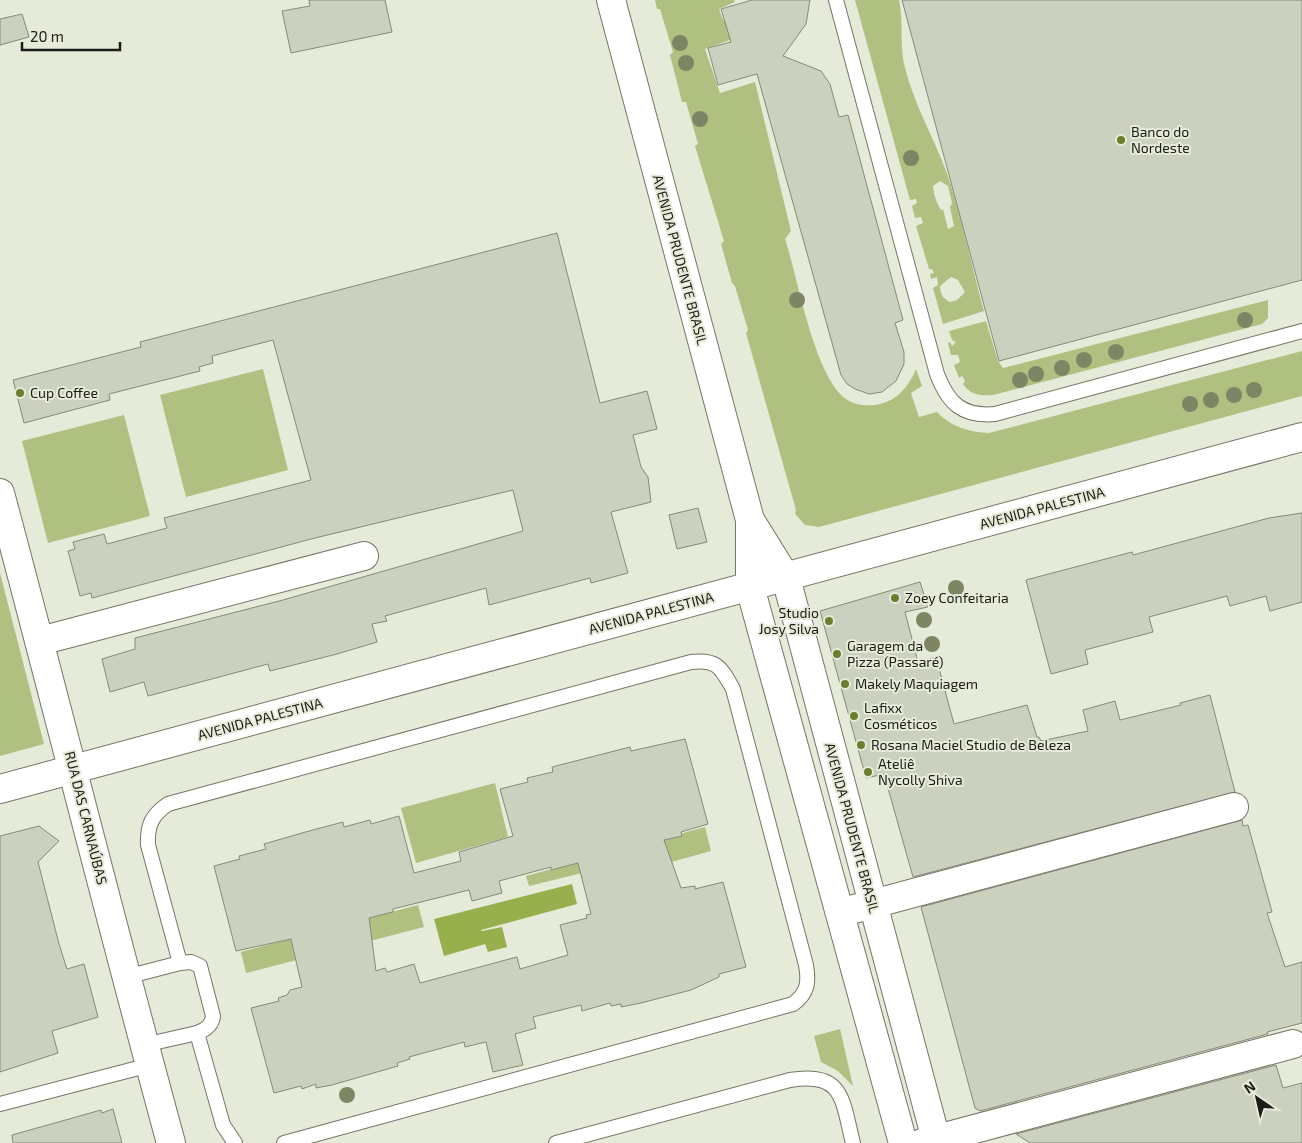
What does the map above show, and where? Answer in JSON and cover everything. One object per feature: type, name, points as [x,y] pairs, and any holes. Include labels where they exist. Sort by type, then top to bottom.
[{"type":"street","name":"AVENIDA PRUDENTE BRASIL","points":[[611,0],[750,520],[750,586],[903,1143]]},
{"type":"street","name":"AVENIDA PALESTINA","points":[[0,789],[1302,437]]},
{"type":"street","name":"RUA DAS CARNAÚBAS","points":[[0,493],[171,1143]]},
{"type":"street","name":"AVENIDA PRUDENTE BRASIL","points":[[750,520],[786,578],[872,904],[932,1142]]},
{"type":"street","points":[[40,641],[364,556]]},
{"type":"street","points":[[841,913],[1234,807]]},
{"type":"street","points":[[932,1142],[1293,1044]]},
{"type":"lane","points":[[836,0],[937,374],[944,393],[961,409],[977,414],[995,414],[1302,332]]},
{"type":"lane","points":[[180,964],[148,845],[147,830],[154,815],[168,804],[691,662],[711,662],[721,668],[733,689],[806,965],[808,985],[799,1000],[792,1004],[760,1013],[284,1143]]},
{"type":"lane","points":[[0,1104],[147,1055],[206,1030],[213,1016],[200,966],[191,962],[126,977]]},
{"type":"lane","points":[[197,1033],[223,1125],[235,1143]]},
{"type":"lane","points":[[556,1143],[790,1080],[815,1078],[828,1081],[837,1091],[853,1143]]},
{"type":"shaded area","points":[[655,0],[734,0],[735,2],[719,9],[723,20],[737,17],[744,35],[705,49],[720,93],[755,82],[791,231],[785,239],[808,325],[825,370],[835,387],[849,401],[856,404],[875,405],[889,401],[905,388],[916,369],[922,386],[911,393],[919,417],[937,412],[961,428],[989,433],[1302,351],[1302,396],[819,527],[805,525],[795,514],[796,510],[746,333],[748,330],[721,244],[724,241],[695,146],[698,144],[686,102],[682,102],[670,55],[673,52],[660,9],[657,9]]},
{"type":"shaded area","points":[[855,0],[899,0],[905,68],[918,107],[952,188],[984,311],[943,324],[933,288],[938,285],[937,277],[931,279],[930,274],[934,273],[932,269],[929,269],[916,226],[923,223],[921,217],[915,218],[912,206],[917,203],[916,199],[910,200]],"holes":[[[940,181],[948,186],[952,203],[950,207],[954,226],[948,229],[943,209],[941,210],[933,189],[933,186]],[[951,277],[958,280],[965,292],[957,300],[950,302],[942,296],[940,286]]]},
{"type":"shaded area","points":[[1268,300],[1268,318],[1262,324],[993,395],[976,394],[966,388],[963,384],[965,381],[962,376],[959,378],[954,365],[960,362],[958,355],[951,355],[948,343],[950,342],[952,346],[956,342],[952,340],[949,331],[986,321],[998,361],[1003,368]]},
{"type":"shaded area","points":[[263,369],[288,470],[186,497],[160,395]]},
{"type":"shaded area","points":[[124,415],[150,516],[48,543],[22,441]]},
{"type":"shaded area","points":[[0,573],[44,744],[0,756]]},
{"type":"shaded area","points":[[495,783],[508,837],[416,863],[401,808]]},
{"type":"shaded area","points":[[705,827],[711,851],[585,886],[582,873],[529,886],[526,876]]},
{"type":"shaded area","points":[[572,884],[577,904],[481,930],[502,927],[507,947],[488,952],[485,944],[444,956],[434,919]]},
{"type":"shaded area","points":[[418,905],[424,927],[246,973],[241,952]]},
{"type":"shaded area","points":[[840,1029],[853,1086],[838,1071],[821,1062],[814,1036]]},
{"type":"building","points":[[309,0],[385,0],[392,32],[291,53],[282,11],[310,6]]},
{"type":"building","points":[[752,0],[810,0],[806,24],[783,56],[821,71],[830,84],[839,117],[848,115],[903,320],[895,323],[904,352],[904,364],[896,381],[882,392],[869,394],[855,389],[847,384],[841,375],[757,74],[718,85],[708,48],[731,42],[721,9]]},
{"type":"building","name":"Banco do Nordeste","points":[[902,0],[1302,0],[1302,280],[999,361]]},
{"type":"building","points":[[22,14],[29,37],[0,45],[0,19]]},
{"type":"building","points":[[557,233],[600,403],[647,391],[657,429],[633,435],[641,467],[648,477],[651,502],[611,512],[628,573],[591,583],[590,578],[489,605],[486,588],[385,616],[387,621],[372,624],[377,642],[337,654],[270,671],[268,664],[148,696],[144,682],[110,692],[102,659],[135,649],[135,638],[283,600],[523,531],[513,490],[311,539],[92,598],[91,593],[80,596],[68,551],[75,549],[73,542],[104,534],[107,544],[167,528],[164,518],[311,480],[273,340],[212,356],[213,363],[199,367],[200,371],[109,394],[110,400],[24,423],[13,380],[141,347],[140,342]]},
{"type":"building","points":[[698,508],[707,542],[677,549],[669,515]]},
{"type":"building","points":[[1302,513],[1302,602],[1270,611],[1266,596],[1230,606],[1227,596],[1149,617],[1153,632],[1085,650],[1088,664],[1051,674],[1026,580],[1132,552],[1133,555],[1269,518]]},
{"type":"building","points":[[920,582],[928,607],[905,612],[918,662],[936,657],[954,724],[1027,705],[1037,737],[1041,741],[1088,731],[1083,710],[1115,701],[1120,720],[1181,705],[1180,703],[1210,695],[1235,792],[913,877],[884,774],[866,778],[820,611]]},
{"type":"building","points":[[685,739],[708,824],[681,832],[682,836],[664,840],[681,888],[695,886],[695,889],[723,882],[746,967],[719,974],[719,977],[691,990],[641,1003],[621,1007],[621,1004],[611,1006],[610,1003],[582,1011],[581,1005],[533,1017],[536,1028],[515,1034],[523,1065],[493,1072],[486,1042],[465,1047],[464,1042],[409,1057],[410,1059],[397,1063],[398,1066],[332,1085],[316,1088],[316,1084],[302,1089],[301,1086],[274,1093],[251,1008],[279,1001],[278,998],[287,995],[290,990],[302,987],[291,939],[236,951],[214,866],[240,859],[239,856],[266,849],[264,844],[309,831],[343,822],[344,827],[370,820],[371,824],[399,816],[414,873],[461,861],[459,852],[513,836],[500,789],[528,782],[527,778],[553,772],[552,767],[630,747],[631,751]],"holes":[[[578,863],[591,914],[586,915],[587,918],[560,925],[568,955],[520,969],[517,957],[420,983],[414,964],[387,972],[385,968],[376,971],[369,918],[393,912],[393,909],[469,890],[472,901],[502,893],[499,881],[551,867],[551,870]]]},
{"type":"building","points":[[1242,820],[1243,826],[1248,825],[1272,912],[1267,913],[1285,967],[1302,962],[1302,1023],[1267,1032],[1268,1034],[980,1111],[975,1108],[921,907]]},
{"type":"building","points":[[39,826],[59,841],[38,862],[59,944],[67,969],[84,964],[98,1017],[52,1031],[58,1053],[0,1072],[0,836]]},
{"type":"building","points":[[1276,1065],[1283,1088],[1302,1083],[1302,1143],[1030,1143],[1016,1134]]},
{"type":"building","points":[[113,1109],[122,1143],[13,1143],[12,1135],[101,1110],[102,1113]]},
{"type":"place","name":"Banco do Nordeste","points":[[1121,140]]},
{"type":"place","name":"Cup Coffee","points":[[20,393]]},
{"type":"place","name":"Zoey Confeitaria","points":[[895,598]]},
{"type":"place","name":"Studio Josy Silva","points":[[829,621]]},
{"type":"place","name":"Garagem da Pizza (Passaré)","points":[[837,654]]},
{"type":"place","name":"Makely Maquiagem","points":[[845,684]]},
{"type":"place","name":"Lafixx Cosméticos","points":[[854,716]]},
{"type":"place","name":"Rosana Maciel Studio de Beleza","points":[[861,745]]},
{"type":"place","name":"Ateliê Nycolly Shiva","points":[[868,772]]}]
